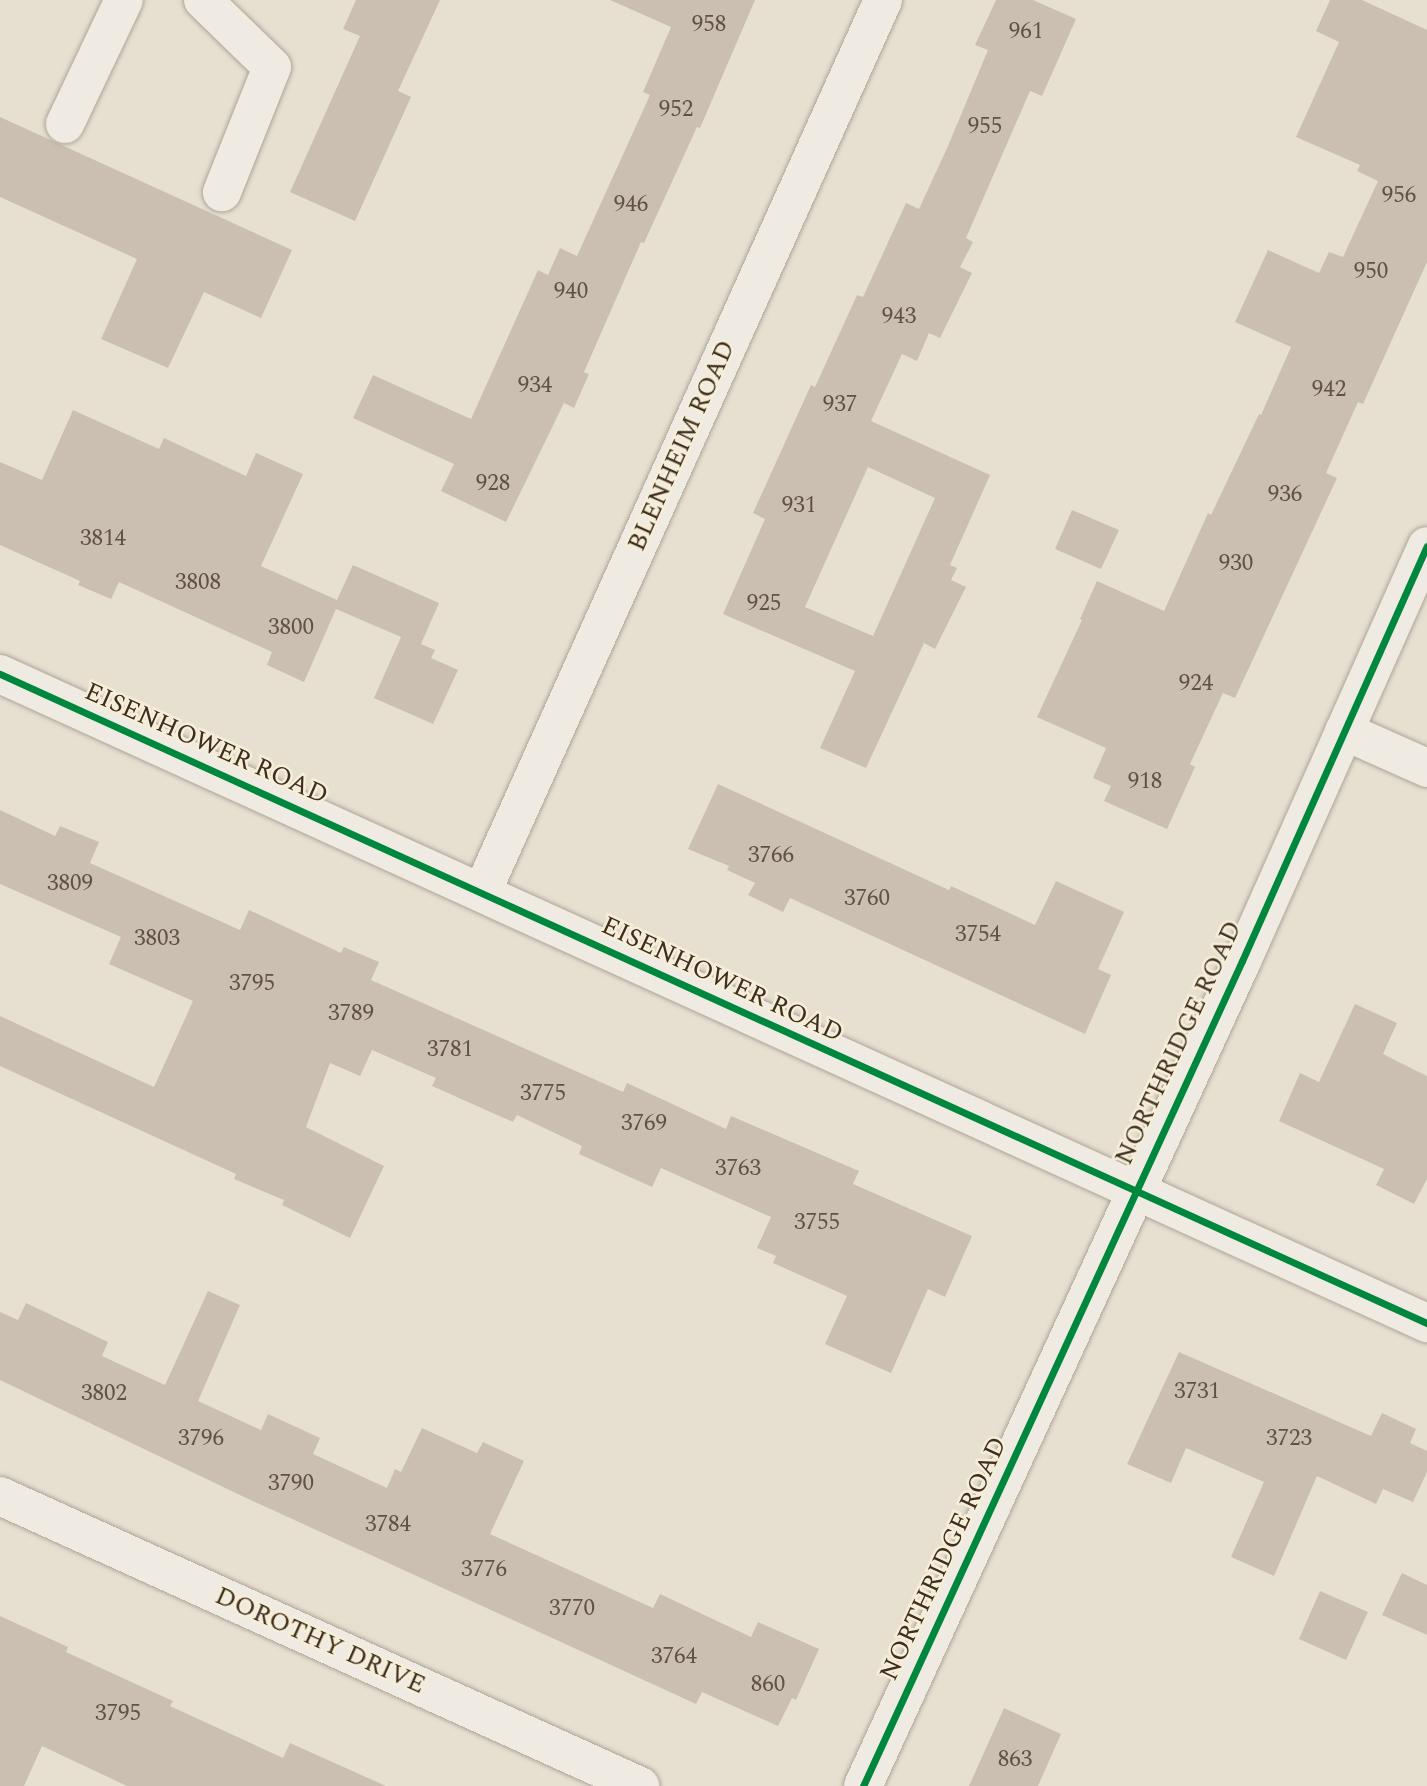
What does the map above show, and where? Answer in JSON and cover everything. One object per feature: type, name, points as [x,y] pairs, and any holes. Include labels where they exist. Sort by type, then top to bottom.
[{"type":"street","points":[[65,124],[124,0]]},
{"type":"street","points":[[203,0],[272,67],[222,192]]},
{"type":"street","name":"BLENHEIM ROAD","points":[[481,892],[883,0]]},
{"type":"street","name":"NORTHRIDGE ROAD","points":[[863,1786],[1427,546]]},
{"type":"street","name":"EISENHOWER ROAD","points":[[0,674],[1427,1323]]},
{"type":"street","points":[[1345,730],[1427,768]]},
{"type":"street","name":"DOROTHY DRIVE","points":[[0,1496],[640,1786]]},
{"type":"building","points":[[356,0],[440,0],[398,91],[411,97],[355,221],[290,192],[360,36],[343,29]]},
{"type":"building","points":[[610,0],[755,0],[700,128],[697,127],[644,243],[641,242],[584,372],[589,374],[574,408],[564,403],[506,522],[441,491],[454,464],[353,418],[373,375],[471,419],[538,270],[548,275],[560,248],[577,256],[650,95],[643,92],[671,27]]},
{"type":"building","points":[[996,0],[1033,0],[1076,19],[1042,96],[1030,91],[966,238],[973,242],[960,267],[972,273],[940,338],[929,333],[917,361],[902,354],[871,421],[990,475],[950,565],[957,568],[951,580],[966,587],[935,649],[924,643],[866,768],[820,748],[855,671],[723,614],[765,519],[753,513],[811,385],[815,387],[857,295],[863,297],[906,203],[919,209],[948,146],[988,50],[975,45]],"holes":[[[868,467],[935,498],[873,636],[805,607]]]},
{"type":"building","points":[[1330,0],[1362,0],[1427,30],[1427,262],[1363,404],[1358,402],[1326,473],[1337,478],[1235,698],[1223,693],[1190,764],[1195,767],[1167,829],[1104,801],[1111,786],[1093,778],[1106,748],[1037,717],[1097,581],[1164,611],[1208,513],[1211,515],[1259,414],[1261,415],[1291,347],[1235,322],[1268,250],[1319,273],[1329,252],[1343,257],[1378,181],[1357,171],[1360,165],[1296,137],[1339,42],[1316,31]]},
{"type":"building","points":[[0,117],[292,250],[261,318],[204,292],[168,368],[101,339],[137,259],[0,197]]},
{"type":"building","points":[[73,410],[159,449],[164,438],[246,476],[256,453],[303,474],[261,566],[337,600],[353,565],[439,603],[421,644],[435,650],[431,658],[458,670],[433,724],[374,698],[401,637],[336,609],[304,682],[267,665],[272,652],[119,582],[111,599],[78,585],[80,581],[0,545],[0,462],[42,480]]},
{"type":"building","points":[[1072,510],[1119,530],[1101,569],[1055,549]]},
{"type":"building","points":[[718,784],[949,890],[951,886],[1035,925],[1056,881],[1124,912],[1098,969],[1111,975],[1085,1034],[790,898],[783,912],[748,895],[755,883],[727,870],[729,866],[688,849]]},
{"type":"building","points":[[0,810],[55,836],[60,826],[99,842],[90,863],[240,930],[249,910],[341,953],[344,947],[379,962],[371,980],[623,1092],[627,1083],[726,1129],[731,1116],[859,1171],[853,1184],[972,1236],[945,1297],[928,1289],[891,1373],[825,1344],[847,1296],[773,1263],[776,1256],[757,1248],[771,1217],[661,1168],[652,1187],[579,1154],[582,1146],[517,1115],[513,1122],[432,1086],[436,1078],[372,1050],[360,1076],[330,1063],[306,1127],[384,1166],[350,1238],[282,1205],[284,1200],[234,1179],[236,1174],[0,1066],[0,1016],[154,1087],[193,1001],[109,964],[121,937],[0,884]]},
{"type":"building","points":[[1355,1004],[1397,1023],[1383,1054],[1427,1076],[1427,1179],[1414,1204],[1376,1185],[1384,1169],[1279,1121],[1300,1073],[1319,1082]]},
{"type":"building","points":[[208,1291],[240,1305],[198,1401],[261,1430],[268,1414],[320,1438],[313,1454],[387,1488],[395,1469],[401,1472],[422,1428],[477,1453],[483,1442],[524,1461],[490,1534],[653,1608],[660,1594],[751,1637],[758,1622],[819,1649],[796,1700],[792,1698],[778,1726],[702,1692],[696,1704],[242,1496],[0,1380],[0,1312],[18,1320],[26,1303],[108,1342],[102,1356],[165,1385]]},
{"type":"building","points":[[1179,1352],[1371,1436],[1382,1413],[1416,1429],[1410,1443],[1427,1451],[1427,1472],[1413,1502],[1383,1489],[1376,1504],[1317,1476],[1274,1576],[1231,1557],[1264,1482],[1186,1448],[1171,1483],[1127,1464]]},
{"type":"building","points":[[1402,1573],[1427,1585],[1427,1635],[1382,1615]]},
{"type":"building","points":[[1320,1591],[1368,1612],[1346,1660],[1299,1639]]},
{"type":"building","points":[[0,1616],[68,1647],[66,1652],[173,1701],[170,1706],[283,1758],[290,1743],[386,1786],[127,1786],[42,1746],[24,1786],[0,1786]]},
{"type":"building","points":[[1004,1708],[1061,1734],[1038,1786],[969,1786]]},
{"type":"cycle path","points":[[863,1786],[1242,961],[1427,546]]},
{"type":"cycle path","points":[[0,674],[1427,1323]]}]
